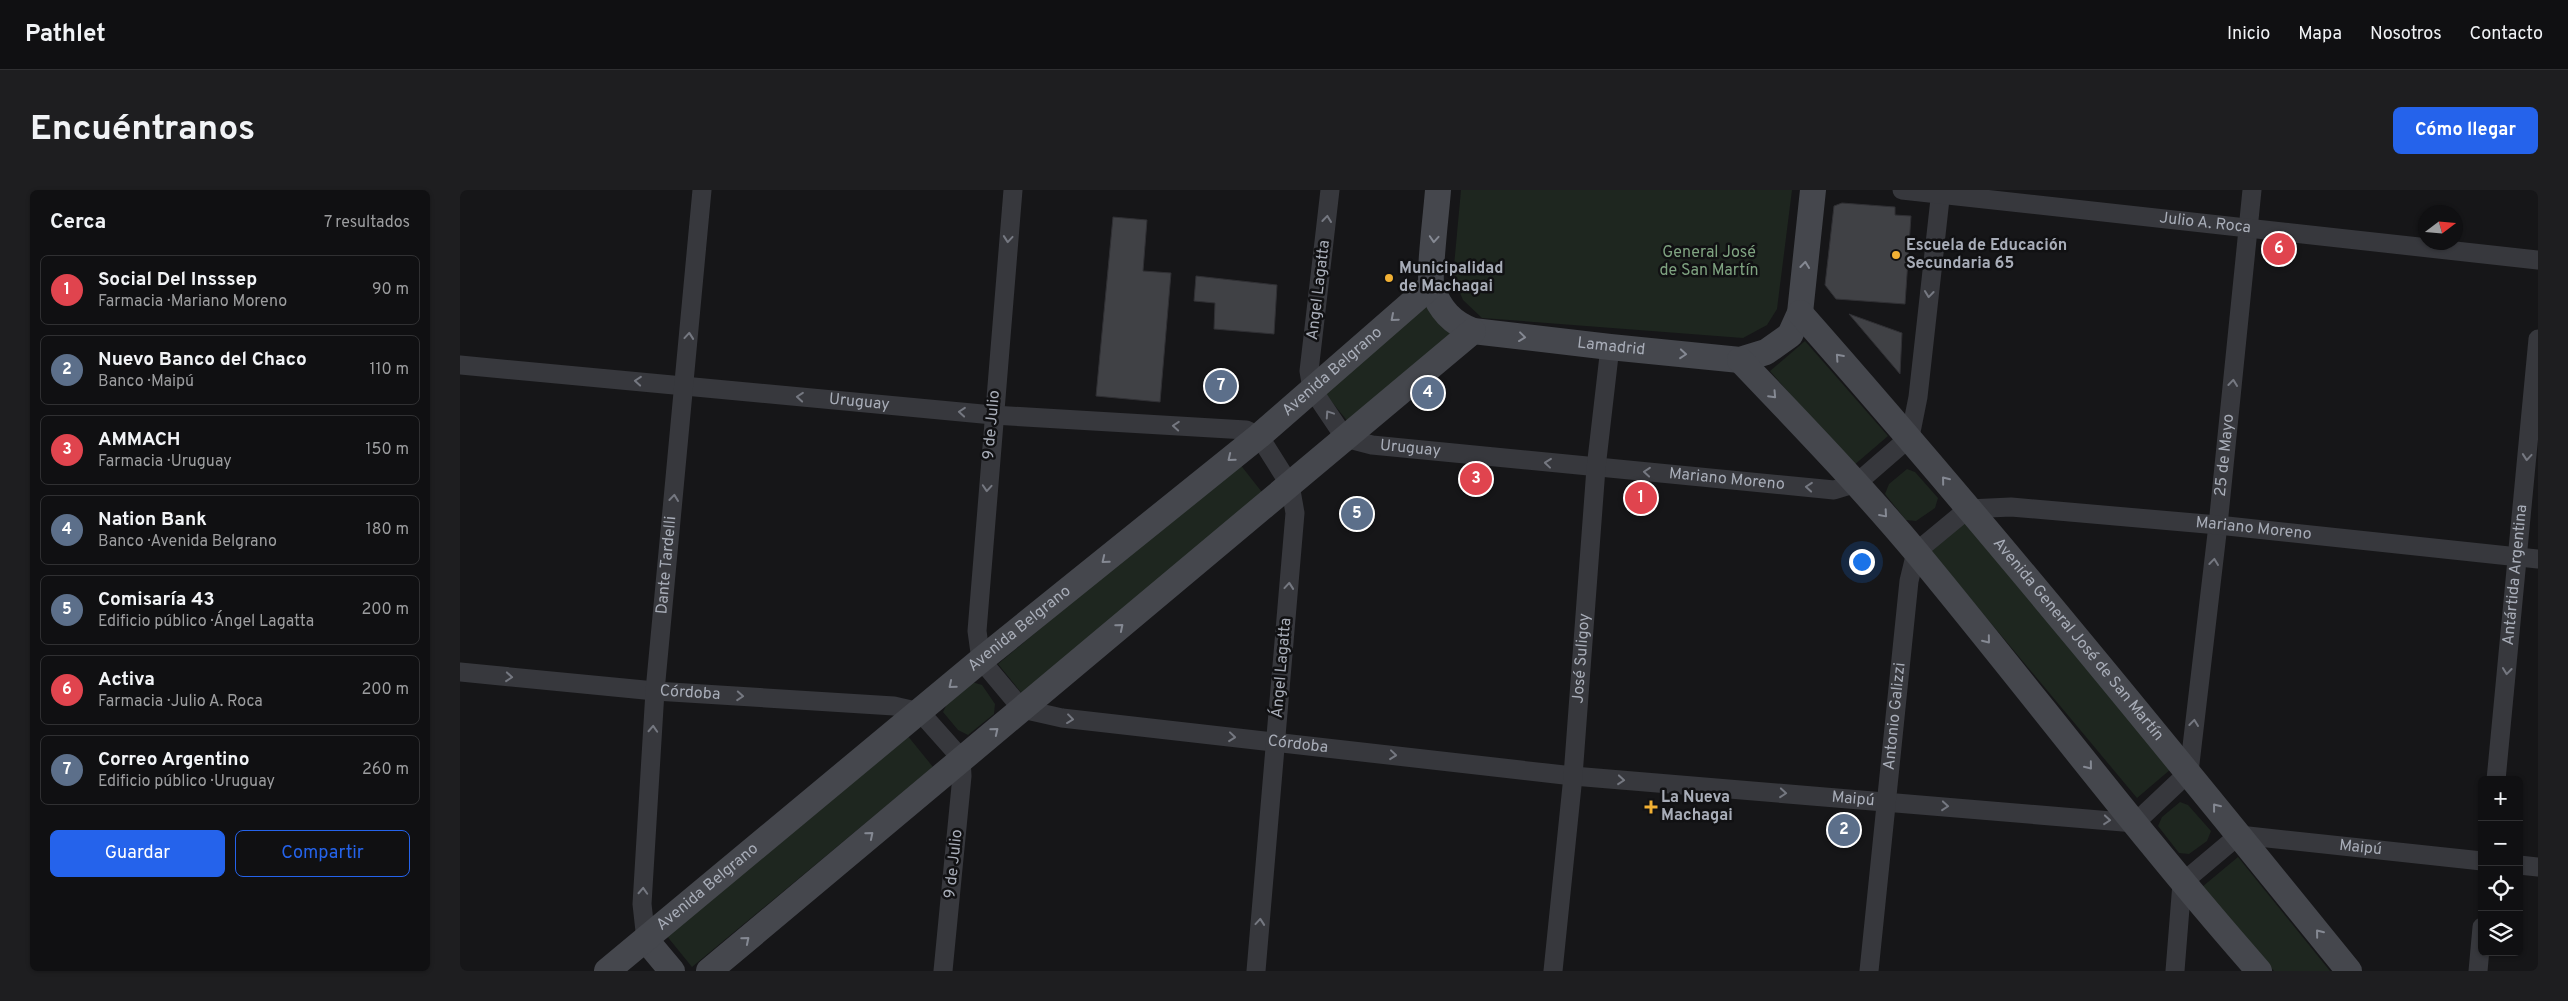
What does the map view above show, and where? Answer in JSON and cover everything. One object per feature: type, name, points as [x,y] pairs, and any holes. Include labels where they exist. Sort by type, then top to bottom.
[{"type":"street","name":"Dante Tardelli","points":[[646,940],[642,904],[655,691],[702,190]]},
{"type":"street","name":"9 de Julio","points":[[981,660],[977,631],[993,414],[1013,190]]},
{"type":"street","name":"Angel Lagatta","points":[[1312,389],[1310,371],[1330,190]]},
{"type":"street","points":[[1431,286],[1438,190]]},
{"type":"street","name":"Lamadrid","points":[[1431,286],[1446,315],[1457,325],[1473,331],[1740,360],[1766,352],[1790,335],[1800,313],[1813,190]]},
{"type":"street","name":"Julio A. Roca","points":[[1902,190],[1940,192],[2248,229],[2538,260]]},
{"type":"street","name":"25 de Mayo","points":[[2188,772],[2218,525],[2252,190]]},
{"type":"street","points":[[1857,483],[1910,437],[1918,398],[1940,192]]},
{"type":"street","name":"Avenida Belgrano","points":[[607,971],[981,660],[1259,436],[1431,286]]},
{"type":"street","name":"Avenida General José de San Martín","points":[[1800,313],[1910,437],[2188,772],[2349,971]]},
{"type":"street","points":[[709,971],[1473,331]]},
{"type":"street","name":"Antártida Argentina","points":[[2496,776],[2538,339]]},
{"type":"street","name":"José Suligoy","points":[[1553,971],[1573,776],[1596,468],[1610,347]]},
{"type":"street","points":[[1740,360],[1857,483],[1916,552],[2182,882],[2259,971]]},
{"type":"street","name":"Uruguay","points":[[460,365],[993,414],[1246,430],[1259,436]]},
{"type":"street","points":[[1312,389],[1345,438]]},
{"type":"street","points":[[1259,436],[1290,485]]},
{"type":"street","name":"Uruguay","points":[[1345,438],[1372,445],[1596,468]]},
{"type":"street","name":"Mariano Moreno","points":[[1596,468],[1834,490],[1857,483]]},
{"type":"street","name":"Ángel Lagatta","points":[[1256,971],[1295,513],[1290,485]]},
{"type":"street","name":"Mariano Moreno","points":[[1968,509],[2011,507],[2218,525],[2538,559]]},
{"type":"street","points":[[1916,552],[1968,509]]},
{"type":"street","name":"Antonio Galizzi","points":[[1869,971],[1909,581],[1916,552]]},
{"type":"street","points":[[981,660],[1022,709]]},
{"type":"street","name":"Córdoba","points":[[460,672],[655,691],[894,706],[920,712]]},
{"type":"street","name":"Córdoba","points":[[1022,709],[1062,718],[1573,776]]},
{"type":"street","points":[[920,712],[961,758]]},
{"type":"street","name":"9 de Julio","points":[[943,971],[962,776],[961,758]]},
{"type":"street","points":[[2135,823],[2188,772]]},
{"type":"street","name":"Maipú","points":[[1573,776],[2135,823]]},
{"type":"street","points":[[2175,971],[2182,882],[2239,835]]},
{"type":"street","name":"Maipú","points":[[2239,835],[2478,861]]},
{"type":"street","points":[[2523,865],[2538,867]]},
{"type":"street","points":[[646,940],[672,971]]},
{"type":"street","points":[[2478,971],[2479,956]]},
{"type":"green space","name":"General José de San Martín","points":[[1461,190],[1792,190],[1777,309],[1767,325],[1743,338],[1482,318],[1463,300],[1453,277]]},
{"type":"green space","points":[[1427,303],[1454,335],[1349,423],[1323,391]]},
{"type":"green space","points":[[1805,341],[1888,436],[1853,466],[1770,371]]},
{"type":"green space","points":[[1239,463],[1265,496],[1024,696],[998,664]]},
{"type":"green space","points":[[1907,469],[1915,472],[1938,498],[1935,508],[1916,521],[1906,520],[1885,494],[1889,484]]},
{"type":"green space","points":[[1964,520],[2171,769],[2137,798],[1929,549]]},
{"type":"green space","points":[[972,682],[982,685],[995,704],[994,714],[968,735],[958,730],[943,712],[947,704]]},
{"type":"green space","points":[[907,735],[933,767],[692,967],[666,935]]},
{"type":"green space","points":[[2180,802],[2188,805],[2211,831],[2207,841],[2189,854],[2179,853],[2158,826],[2162,817]]},
{"type":"green space","points":[[2238,857],[2330,971],[2274,971],[2202,887]]},
{"type":"building","points":[[1842,203],[1895,207],[1895,215],[1911,216],[1905,304],[1836,299],[1825,285],[1834,206]]},
{"type":"building","points":[[1113,217],[1147,220],[1143,271],[1171,273],[1160,402],[1096,396]]},
{"type":"building","points":[[1196,276],[1277,285],[1274,334],[1214,329],[1215,303],[1194,301]]},
{"type":"building","points":[[1849,314],[1902,333],[1900,374]]},
{"type":"place","name":"Activa","points":[[2279,249]]},
{"type":"place","name":"Escuela de Educación Secundaria 65","points":[[1896,255]]},
{"type":"place","name":"Municipalidad de Machagai","points":[[1389,278]]},
{"type":"place","name":"Correo Argentino","points":[[1221,386]]},
{"type":"place","name":"Nation Bank","points":[[1428,393]]},
{"type":"place","name":"AMMACH","points":[[1476,479]]},
{"type":"place","name":"Social Del Insssep","points":[[1641,498]]},
{"type":"place","name":"Comisaría 43","points":[[1357,514]]},
{"type":"place","name":"La Nueva Machagai","points":[[1651,807]]},
{"type":"place","name":"Nuevo Banco del Chaco","points":[[1844,830]]}]
